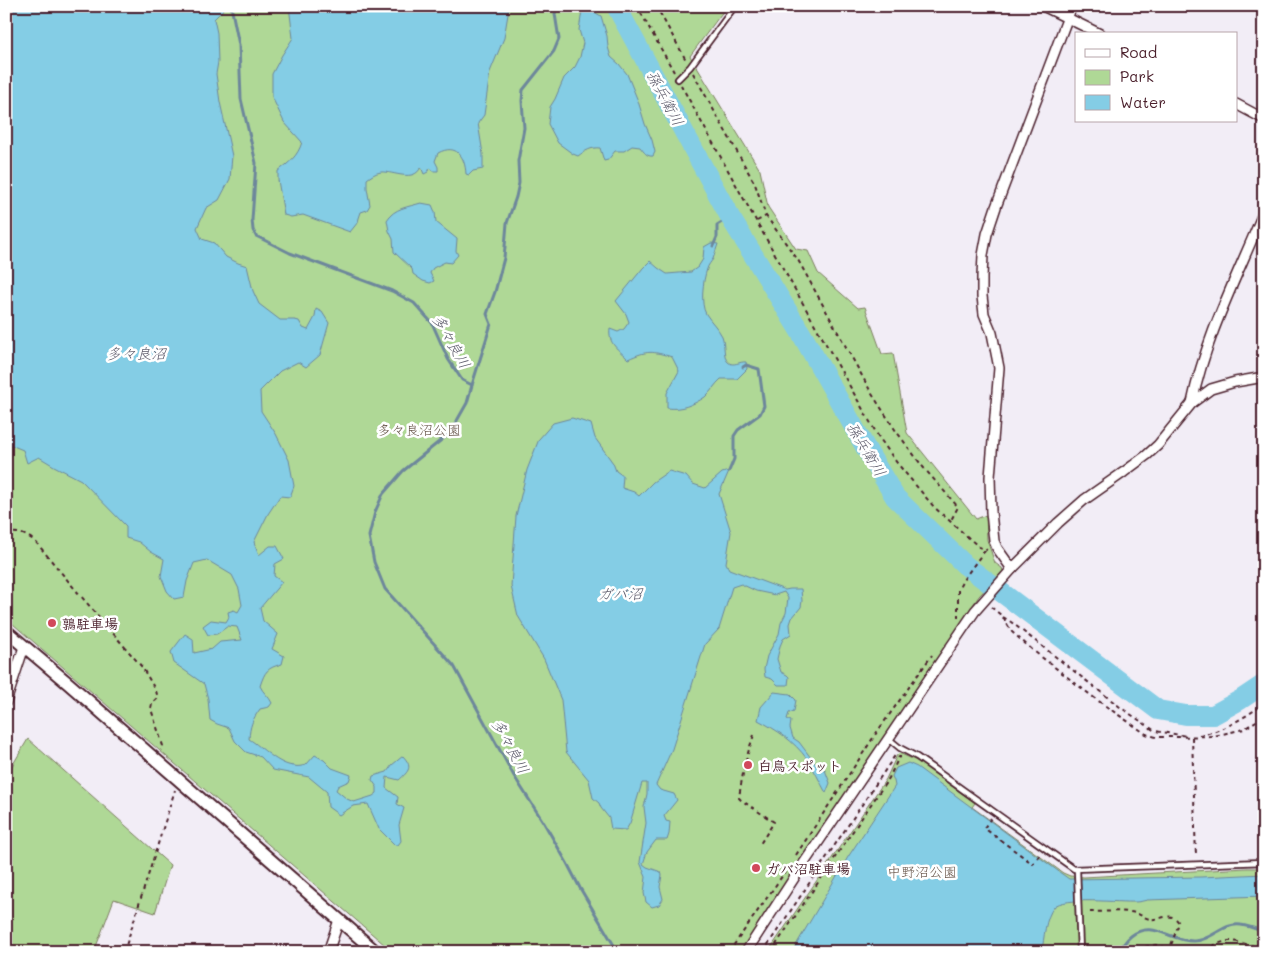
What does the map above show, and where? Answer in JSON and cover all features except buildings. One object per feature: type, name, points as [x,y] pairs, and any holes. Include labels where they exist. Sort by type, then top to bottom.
[{"type":"street","points":[[1043,6],[1096,32]]},
{"type":"street","points":[[1009,572],[994,541],[991,512],[990,478],[999,368],[992,333],[984,314],[982,296],[983,255],[987,234],[996,207],[1072,6]]},
{"type":"street","points":[[1238,105],[1264,119]]},
{"type":"street","points":[[1192,402],[1220,311],[1264,211]]},
{"type":"street","points":[[746,952],[975,611],[1009,572],[1084,500],[1158,445],[1192,402],[1211,389],[1264,376]]},
{"type":"street","points":[[6,631],[376,952]]},
{"type":"street","points":[[6,702],[24,647]]},
{"type":"street","points":[[328,952],[339,920]]},
{"type":"lane","points":[[678,79],[690,67],[736,6]]},
{"type":"lane","points":[[888,738],[1074,869],[1264,862]]},
{"type":"lane","points":[[1077,869],[1080,952]]},
{"type":"path","points":[[637,6],[878,436],[934,507],[978,547],[986,550],[997,548]]},
{"type":"path","points":[[656,6],[755,184],[766,216],[798,260],[872,394],[922,467],[958,507],[950,522]]},
{"type":"path","points":[[756,221],[766,216]]},
{"type":"path","points":[[6,534],[20,532],[35,541],[142,667],[158,698],[152,704],[151,709],[163,746],[158,754]]},
{"type":"path","points":[[958,620],[958,590],[963,580],[986,550]]},
{"type":"path","points":[[985,599],[1002,616],[1120,708],[1155,731],[1192,736],[1214,736],[1244,729],[1264,716]]},
{"type":"path","points":[[1002,616],[1012,632],[1035,652],[1097,700],[1146,734],[1156,737],[1176,738],[1208,733],[1224,728],[1247,716],[1264,704]]},
{"type":"path","points":[[796,855],[877,732],[934,652]]},
{"type":"path","points":[[754,735],[742,773],[739,798],[774,822],[760,844]]},
{"type":"path","points":[[1192,736],[1196,864]]},
{"type":"path","points":[[763,952],[900,748]]},
{"type":"path","points":[[771,952],[889,778],[898,757],[902,757]]},
{"type":"path","points":[[124,952],[178,780]]},
{"type":"path","points":[[991,818],[984,828],[1033,864],[1041,853]]},
{"type":"path","points":[[729,952],[785,872]]},
{"type":"path","points":[[1090,912],[1133,912],[1151,919],[1169,916],[1176,919],[1179,923],[1170,948]]},
{"type":"path","points":[[1197,952],[1227,941],[1264,949]]},
{"type":"path","points":[[1140,952],[1143,947],[1148,945],[1162,945],[1185,952]]},
{"type":"green space","name":"多々良沼公園","points":[[6,6],[727,6],[690,56],[760,170],[768,207],[796,249],[808,251],[818,273],[858,308],[865,307],[882,354],[893,353],[907,433],[976,519],[986,515],[987,540],[995,563],[1003,571],[979,596],[740,952],[393,952],[6,618]]},
{"type":"green space","points":[[28,739],[170,865],[155,913],[114,899],[94,952],[6,952],[6,776]]},
{"type":"green space","name":"中野沼公園","points":[[899,753],[919,762],[975,803],[972,807],[1063,873],[1070,876],[1084,877],[1264,868],[1264,952],[768,952],[886,779]]},
{"type":"water","name":"多々良沼","points":[[6,6],[224,6],[214,19],[217,33],[218,62],[216,74],[232,156],[230,179],[219,200],[206,208],[197,228],[202,239],[214,243],[226,257],[247,266],[253,291],[259,304],[280,320],[299,321],[303,328],[308,330],[315,317],[316,309],[322,312],[329,323],[320,355],[306,367],[298,362],[280,371],[260,391],[261,411],[276,434],[289,460],[294,486],[290,497],[280,496],[268,514],[254,542],[259,555],[270,546],[277,546],[284,559],[275,564],[274,576],[282,582],[260,608],[263,621],[278,634],[272,649],[284,656],[282,664],[267,671],[263,677],[260,686],[272,703],[269,707],[260,709],[257,713],[252,723],[249,739],[276,759],[288,765],[306,765],[315,755],[332,768],[351,775],[349,781],[338,786],[336,790],[354,802],[377,793],[377,787],[372,780],[373,776],[387,772],[403,756],[409,766],[407,771],[399,780],[387,777],[386,788],[398,797],[397,804],[404,808],[399,825],[401,841],[398,845],[395,845],[379,829],[368,804],[353,806],[339,815],[328,807],[327,792],[309,777],[273,770],[261,757],[246,752],[235,741],[229,728],[210,720],[204,684],[174,663],[171,652],[185,634],[193,639],[194,653],[212,649],[220,642],[242,640],[237,627],[228,626],[217,634],[208,635],[203,626],[211,620],[226,622],[229,617],[228,612],[234,610],[238,612],[242,605],[239,589],[232,575],[207,560],[194,563],[187,581],[184,597],[174,599],[167,591],[161,576],[164,559],[151,552],[139,542],[126,538],[126,526],[81,480],[39,457],[27,463],[23,450],[6,443]]},
{"type":"water","points":[[289,6],[509,6],[504,38],[490,72],[484,115],[478,123],[483,154],[483,169],[473,171],[469,175],[466,174],[464,162],[459,153],[445,150],[438,153],[435,161],[438,171],[430,168],[424,174],[421,167],[418,172],[408,175],[386,172],[375,174],[367,179],[370,205],[367,210],[361,212],[358,222],[350,232],[303,215],[291,217],[284,215],[278,171],[296,155],[302,142],[284,122],[272,97],[272,74],[293,38]]},
{"type":"water","points":[[591,10],[601,16],[611,57],[627,74],[652,140],[655,152],[653,156],[647,155],[640,147],[632,146],[624,151],[615,151],[608,160],[604,161],[600,148],[591,149],[578,156],[558,143],[548,124],[550,107],[564,78],[575,67],[580,57],[583,43],[579,30],[582,11]]},
{"type":"water","points":[[421,203],[432,205],[436,222],[457,239],[456,251],[458,255],[451,263],[445,262],[433,268],[430,273],[434,281],[430,283],[423,281],[413,274],[412,269],[394,252],[393,239],[387,220],[397,210]]},
{"type":"water","points":[[711,243],[718,244],[704,279],[704,310],[722,336],[726,360],[732,364],[746,362],[747,369],[737,379],[721,379],[705,397],[696,402],[682,408],[667,408],[667,393],[679,371],[672,357],[650,352],[628,359],[614,346],[610,329],[618,332],[624,329],[629,322],[626,314],[616,301],[650,261],[667,274],[691,272],[698,267],[703,259],[704,247]]},
{"type":"water","name":"ガバ沼","points":[[572,418],[591,424],[595,438],[613,463],[616,471],[623,476],[622,488],[639,496],[653,482],[669,471],[686,476],[693,484],[705,488],[722,473],[729,471],[719,494],[731,532],[726,563],[729,569],[785,590],[801,589],[801,607],[792,618],[790,624],[791,634],[783,639],[777,659],[781,672],[789,677],[788,685],[778,685],[772,679],[765,677],[764,669],[767,656],[779,634],[781,623],[786,613],[788,598],[784,592],[775,595],[756,591],[741,584],[732,587],[719,629],[705,644],[672,749],[656,785],[660,790],[674,794],[677,800],[664,816],[666,821],[670,822],[667,840],[656,840],[647,852],[643,864],[661,872],[662,875],[660,887],[663,899],[659,905],[652,907],[646,902],[644,893],[646,877],[640,862],[646,823],[644,807],[647,783],[642,783],[630,823],[626,830],[611,829],[609,818],[599,803],[593,798],[589,780],[566,752],[561,700],[544,659],[518,616],[511,586],[516,516],[527,470],[539,439],[553,423]]},
{"type":"water","points":[[774,692],[790,694],[796,700],[794,711],[789,713],[787,719],[791,721],[790,728],[793,738],[799,742],[817,766],[825,770],[830,783],[826,793],[810,763],[797,747],[778,732],[758,720],[761,707]]},
{"type":"water","name":"中野沼公園","points":[[908,763],[917,767],[1069,879],[1264,874],[1264,896],[1147,900],[1140,902],[1080,901],[1059,904],[1051,912],[1045,928],[1042,952],[792,952],[848,857],[895,786],[892,776],[896,768]]},
{"type":"waterway","name":"多々良川","points":[[231,6],[239,45],[241,99],[256,163],[252,220],[256,236],[290,253],[392,291],[414,303],[432,323],[448,359],[462,380],[472,385],[467,403],[450,433],[403,471],[383,494],[375,512],[369,536],[374,562],[385,589],[454,666],[514,776],[544,823],[618,952]]},
{"type":"waterway","points":[[472,385],[491,324],[487,314],[504,258],[507,223],[519,183],[518,161],[524,128],[523,90],[554,51],[559,39],[555,14],[557,6]]},
{"type":"waterway","name":"孫兵衛川","points":[[616,6],[730,217],[801,333],[895,497],[965,565],[1158,710],[1186,715],[1213,715],[1264,684]]},
{"type":"waterway","points":[[713,246],[717,237],[717,225],[730,217]]},
{"type":"waterway","points":[[729,471],[734,459],[734,436],[738,430],[760,414],[764,406],[759,369],[746,365],[743,367]]},
{"type":"waterway","points":[[1120,952],[1124,943],[1139,931],[1154,930],[1194,941],[1206,938],[1229,926],[1235,925],[1247,926],[1264,932]]},
{"type":"place","name":"鶉駐車場","points":[[52,623]]},
{"type":"place","name":"白鳥スポット","points":[[748,765]]},
{"type":"place","name":"ガバ沼駐車場","points":[[756,868]]}]
